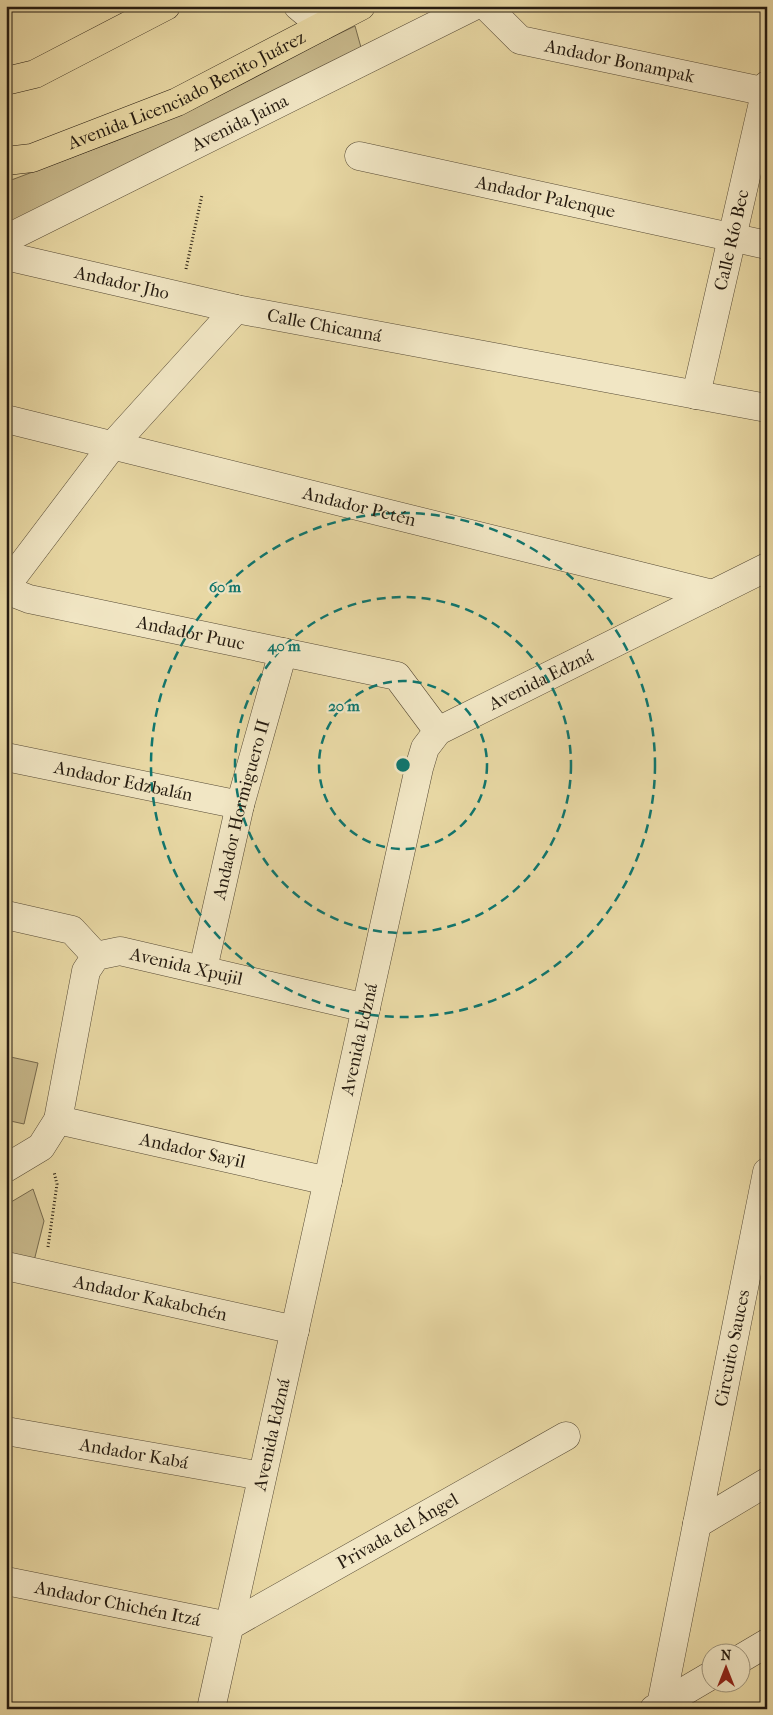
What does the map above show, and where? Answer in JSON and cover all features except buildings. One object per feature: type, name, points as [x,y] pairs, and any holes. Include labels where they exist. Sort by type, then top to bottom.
[{"type":"main road","points":[[6,81],[35,74],[166,6]]},
{"type":"main road","name":"Avenida Licenciado Benito Juárez","points":[[6,161],[32,158],[177,102],[361,6]]},
{"type":"street","points":[[298,6],[322,26]]},
{"type":"street","name":"Avenida Jaina","points":[[6,239],[474,6]]},
{"type":"street","name":"Andador Bonampak","points":[[486,6],[520,40],[766,90]]},
{"type":"street","name":"Calle Río Bec","points":[[696,395],[766,90]]},
{"type":"street","name":"Andador Palenque","points":[[359,156],[767,246]]},
{"type":"street","name":"Andador Jho","points":[[6,256],[236,309]]},
{"type":"street","points":[[6,586],[112,446],[236,309]]},
{"type":"street","name":"Calle Chicanná","points":[[236,309],[767,408]]},
{"type":"street","name":"Andador Petén","points":[[6,419],[713,594]]},
{"type":"street","name":"Avenida Edzná","points":[[211,1709],[419,768],[426,748],[438,730],[767,567]]},
{"type":"street","name":"Andador Puuc","points":[[6,590],[29,599],[397,676],[438,730]]},
{"type":"street","name":"Andador Hormiguero II","points":[[203,969],[240,806],[283,652]]},
{"type":"street","name":"Andador Edzbalán","points":[[6,757],[240,806]]},
{"type":"street","points":[[6,915],[72,930],[96,956],[86,971],[58,1120],[41,1147],[6,1168]]},
{"type":"street","name":"Avenida Xpujil","points":[[96,956],[120,951],[366,1008]]},
{"type":"street","name":"Andador Sayil","points":[[58,1120],[328,1181]]},
{"type":"street","name":"Circuito Sauces","points":[[658,1707],[759,1248],[767,1172]]},
{"type":"street","name":"Andador Kakabchén","points":[[6,1266],[295,1330]]},
{"type":"street","name":"Andador Kabá","points":[[6,1431],[262,1476]]},
{"type":"street","name":"Privada del Ángel","points":[[229,1626],[566,1436]]},
{"type":"street","points":[[697,1524],[767,1482]]},
{"type":"street","name":"Andador Chichén Itzá","points":[[6,1581],[229,1626]]},
{"type":"street","points":[[750,1652],[767,1643]]},
{"type":"street","points":[[658,1707],[700,1682]]},
{"type":"path","points":[[180,296],[202,196]]},
{"type":"path","points":[[41,1147],[53,1167],[57,1184],[44,1274]]},
{"type":"shaded area","points":[[355,26],[362,51],[6,230],[6,182],[126,137]]},
{"type":"shaded area","points":[[6,1056],[38,1063],[24,1124],[6,1120]]},
{"type":"shaded area","points":[[33,1189],[44,1221],[32,1269],[6,1265],[6,1205]]}]
